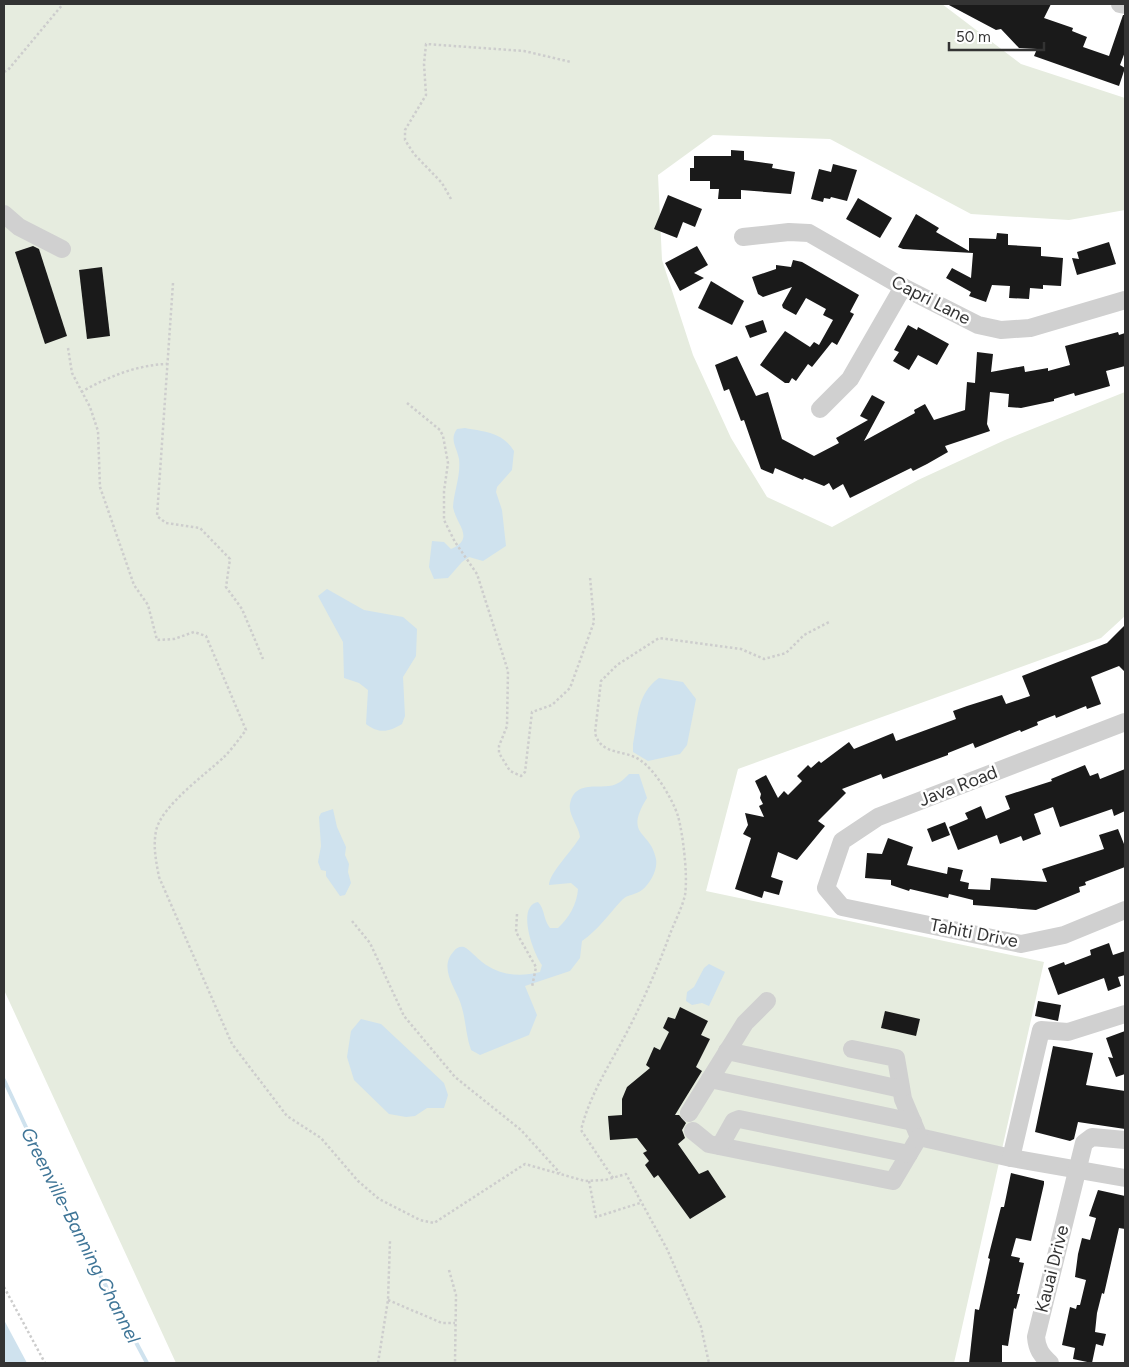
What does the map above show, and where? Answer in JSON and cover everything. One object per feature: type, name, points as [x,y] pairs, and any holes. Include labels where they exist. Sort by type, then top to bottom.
[{"type":"street","points":[[1120,4],[1125,5]]},
{"type":"street","points":[[4,214],[19,227],[62,249]]},
{"type":"street","name":"Capri Lane","points":[[743,237],[789,232],[809,233],[903,287],[978,325],[1001,330],[1030,328],[1125,300]]},
{"type":"street","points":[[820,409],[850,379],[903,287]]},
{"type":"street","name":"Java Road","points":[[826,888],[842,842],[878,817],[1125,722]]},
{"type":"street","name":"Tahiti Drive","points":[[826,888],[842,906],[1021,944],[1064,935],[1125,910]]},
{"type":"street","points":[[689,1113],[745,1022],[767,1001]]},
{"type":"street","points":[[1011,1158],[1041,1030],[1068,1032],[1125,1014]]},
{"type":"street","points":[[693,1131],[709,1144],[893,1181],[909,1154],[916,1129],[901,1089],[896,1058],[852,1049]]},
{"type":"street","points":[[727,1051],[901,1089]]},
{"type":"street","points":[[710,1079],[916,1129],[1011,1158],[1125,1178]]},
{"type":"street","points":[[726,1147],[734,1121],[739,1119],[909,1154]]},
{"type":"street","name":"Kauai Drive","points":[[1050,1363],[1037,1347],[1036,1337],[1084,1143],[1092,1137],[1125,1140]]},
{"type":"path","points":[[4,72],[8,70],[63,4]]},
{"type":"path","points":[[451,199],[442,183],[414,154],[405,140],[405,130],[426,95],[424,64],[426,44],[524,52],[571,62]]},
{"type":"path","points":[[173,283],[157,516],[166,523],[200,528],[230,559],[226,587],[242,609],[263,658]]},
{"type":"path","points":[[68,348],[72,373],[90,407],[98,431],[100,487],[134,585],[148,605],[157,640],[174,639],[194,632],[206,636],[246,730],[223,757],[186,790],[169,809],[156,829],[154,852],[159,877],[232,1044],[287,1116],[320,1138],[358,1181],[379,1199],[420,1220],[434,1222],[525,1164],[589,1180],[613,1178],[626,1174],[671,1258],[700,1327],[709,1363]]},
{"type":"path","points":[[81,392],[101,380],[140,367],[167,364]]},
{"type":"path","points":[[407,403],[440,430],[443,436],[448,463],[444,491],[444,520],[483,588],[498,645],[508,671],[507,726],[499,746],[499,753],[510,771],[520,776],[525,772],[532,712],[552,705],[570,688],[594,622],[590,576]]},
{"type":"path","points":[[613,1178],[581,1130],[586,1110],[597,1085],[652,983],[685,894],[684,851],[677,814],[656,775],[638,758],[621,752],[608,751],[596,740],[595,734],[601,681],[635,653],[659,638],[741,649],[764,659],[786,653],[804,635],[830,621]]},
{"type":"path","points":[[517,914],[516,932],[536,967],[532,987]]},
{"type":"path","points":[[352,921],[370,943],[404,1016],[455,1077],[521,1130],[561,1174]]},
{"type":"path","points":[[589,1180],[596,1217],[640,1203]]},
{"type":"path","points":[[378,1363],[388,1300],[390,1241]]},
{"type":"path","points":[[449,1270],[456,1295],[455,1363]]},
{"type":"path","points":[[4,1287],[45,1363]]},
{"type":"path","points":[[388,1300],[442,1323],[455,1323]]},
{"type":"shaded area","points":[[4,4],[942,4],[1021,64],[1125,98],[1125,210],[1069,220],[971,214],[830,139],[713,135],[658,175],[662,260],[693,355],[731,438],[767,497],[832,527],[918,480],[1005,440],[1125,392],[1125,616],[1101,638],[738,769],[706,891],[1044,962],[954,1363],[176,1363],[4,990]]},
{"type":"water","points":[[465,428],[499,436],[514,451],[512,470],[497,487],[496,492],[502,510],[506,546],[483,561],[469,557],[448,578],[434,579],[429,567],[432,541],[444,542],[451,549],[458,545],[463,536],[463,531],[453,507],[459,465],[454,437],[457,429]]},
{"type":"water","points":[[327,589],[364,610],[403,617],[417,629],[416,656],[403,677],[405,716],[402,724],[397,727],[380,731],[366,724],[368,690],[359,683],[344,678],[343,642],[318,596]]},
{"type":"water","points":[[659,678],[683,682],[696,699],[687,745],[680,754],[648,761],[633,752],[633,744],[642,700],[651,684]]},
{"type":"water","points":[[629,774],[639,774],[647,798],[640,811],[638,827],[653,850],[656,859],[656,868],[653,876],[642,890],[622,900],[598,927],[582,941],[580,958],[570,971],[525,986],[537,1015],[529,1035],[480,1055],[471,1050],[460,1001],[448,972],[449,958],[456,949],[464,947],[489,967],[503,973],[525,975],[540,972],[542,965],[534,951],[528,930],[528,912],[531,905],[538,902],[550,928],[558,928],[566,920],[576,900],[578,889],[571,883],[549,885],[553,874],[580,837],[570,808],[572,797],[576,792],[586,787],[615,785]]},
{"type":"water","points":[[333,809],[337,827],[346,847],[345,855],[349,864],[348,872],[351,883],[345,895],[340,896],[326,876],[326,871],[321,870],[318,862],[321,846],[319,817],[321,813]]},
{"type":"water","points":[[709,964],[725,972],[709,1006],[702,1003],[692,1005],[686,1001],[687,992],[694,987],[704,968]]},
{"type":"water","points":[[361,1019],[381,1024],[444,1083],[448,1095],[444,1108],[427,1108],[415,1116],[406,1117],[389,1114],[354,1080],[347,1057],[351,1031]]},
{"type":"water","points":[[4,1320],[27,1363],[4,1363]]},
{"type":"building","points":[[947,4],[1051,4],[1044,18],[1073,28],[1072,31],[1087,37],[1083,47],[1109,56],[1123,15],[1125,15],[1125,52],[1120,65],[1125,68],[1119,86],[1034,56],[1037,49],[1019,48],[1001,29],[996,30]]},
{"type":"building","points":[[731,150],[744,151],[744,160],[773,164],[772,168],[795,172],[791,194],[741,190],[741,199],[718,199],[719,189],[710,189],[710,181],[690,181],[690,168],[694,168],[694,156],[731,156]]},
{"type":"building","points":[[833,164],[857,170],[847,201],[831,197],[830,199],[824,198],[823,202],[811,199],[819,169],[831,172]]},
{"type":"building","points":[[668,195],[702,209],[695,227],[683,222],[677,238],[654,229]]},
{"type":"building","points":[[858,198],[892,218],[880,238],[846,219]]},
{"type":"building","points":[[916,214],[939,228],[936,232],[969,251],[969,238],[996,239],[997,233],[1008,234],[1008,245],[1041,247],[1041,256],[1063,258],[1061,286],[1043,285],[1043,289],[1030,288],[1029,299],[1009,298],[1010,286],[992,285],[986,302],[969,296],[971,292],[946,278],[952,268],[971,278],[973,253],[903,249],[898,247]]},
{"type":"building","points":[[1109,242],[1116,264],[1077,275],[1072,258],[1079,259],[1077,252]]},
{"type":"building","points":[[33,246],[39,249],[67,336],[45,344],[15,252]]},
{"type":"building","points":[[697,246],[708,265],[694,273],[704,278],[680,291],[665,263]]},
{"type":"building","points":[[793,260],[802,262],[859,295],[850,312],[854,314],[837,345],[832,342],[812,367],[808,364],[796,381],[792,378],[789,383],[785,383],[760,365],[785,331],[810,347],[814,342],[819,345],[833,320],[823,315],[826,309],[806,298],[796,315],[783,308],[782,305],[792,287],[763,297],[758,294],[752,277],[776,269],[776,265],[791,267]]},
{"type":"building","points":[[102,267],[110,336],[87,339],[79,270]]},
{"type":"building","points":[[711,281],[744,301],[732,325],[698,308]]},
{"type":"building","points":[[763,320],[767,332],[750,338],[745,326]]},
{"type":"building","points":[[908,325],[917,330],[918,327],[949,344],[937,365],[918,355],[909,370],[893,361],[899,352],[894,350]]},
{"type":"building","points":[[1118,332],[1119,335],[1125,333],[1125,366],[1106,371],[1110,386],[1075,396],[1074,393],[1054,399],[1054,401],[1021,408],[1008,407],[1009,394],[990,392],[987,424],[990,431],[945,446],[948,452],[927,464],[913,471],[911,468],[850,498],[843,484],[833,490],[829,483],[824,486],[804,478],[803,480],[775,468],[773,474],[761,469],[744,420],[741,421],[729,389],[724,391],[715,365],[737,356],[756,396],[768,392],[782,439],[814,456],[839,443],[836,438],[868,420],[860,416],[872,395],[885,402],[864,441],[915,413],[914,410],[925,404],[934,420],[965,410],[967,382],[975,383],[977,352],[993,354],[991,372],[1024,366],[1025,372],[1048,368],[1048,371],[1070,365],[1065,346]]},
{"type":"building","points":[[1125,625],[1125,672],[1119,666],[1091,677],[1101,704],[1087,709],[1086,706],[1056,718],[1055,715],[1037,722],[1038,725],[975,748],[973,743],[948,753],[948,755],[883,779],[881,774],[842,789],[846,793],[818,821],[825,826],[797,860],[778,852],[771,877],[783,881],[779,895],[764,891],[762,898],[735,889],[751,838],[743,834],[748,825],[745,813],[764,817],[759,806],[763,804],[760,798],[761,794],[755,781],[766,775],[778,798],[784,791],[788,795],[802,781],[797,776],[808,765],[811,768],[819,761],[821,763],[849,742],[854,749],[893,733],[896,741],[956,719],[953,711],[967,706],[1002,695],[1006,704],[1030,696],[1022,676],[1107,643]]},
{"type":"building","points":[[1085,765],[1090,776],[1098,773],[1100,779],[1125,769],[1125,811],[1114,816],[1112,809],[1060,827],[1053,807],[1034,814],[1041,834],[1023,841],[1021,836],[1000,844],[997,835],[958,850],[949,827],[968,819],[965,813],[981,806],[986,819],[1010,809],[1005,796],[1052,781],[1051,779]]},
{"type":"building","points":[[945,822],[950,835],[932,842],[927,829]]},
{"type":"building","points":[[1118,829],[1124,844],[1125,867],[1085,882],[1086,885],[1079,887],[1080,892],[1036,910],[973,905],[973,900],[949,894],[948,898],[910,889],[909,891],[891,885],[891,880],[865,878],[867,853],[882,854],[888,838],[913,847],[907,865],[947,874],[948,867],[963,870],[960,881],[969,883],[968,889],[990,890],[991,878],[1047,882],[1042,869],[1104,849],[1099,835]]},
{"type":"building","points":[[1109,943],[1113,955],[1125,951],[1125,975],[1118,977],[1121,986],[1108,991],[1104,978],[1058,995],[1048,968],[1064,962],[1065,965],[1091,955],[1090,950]]},
{"type":"building","points":[[1038,1001],[1061,1005],[1058,1021],[1035,1016]]},
{"type":"building","points":[[680,1007],[708,1021],[701,1035],[710,1039],[696,1067],[702,1071],[675,1115],[679,1115],[686,1123],[682,1130],[685,1138],[678,1144],[699,1174],[708,1170],[726,1197],[690,1219],[658,1175],[654,1178],[645,1165],[649,1161],[643,1153],[647,1151],[637,1138],[610,1140],[608,1116],[622,1115],[622,1099],[627,1087],[650,1068],[646,1065],[654,1047],[660,1050],[669,1032],[663,1028],[668,1017],[675,1019]]},
{"type":"building","points":[[885,1011],[920,1019],[916,1036],[881,1028]]},
{"type":"building","points":[[1125,1031],[1125,1074],[1116,1077],[1108,1057],[1113,1058],[1106,1038]]},
{"type":"building","points":[[1053,1046],[1093,1053],[1086,1085],[1125,1091],[1125,1129],[1078,1122],[1074,1139],[1070,1141],[1035,1132]]},
{"type":"building","points":[[1011,1173],[1044,1181],[1031,1241],[1016,1238],[1011,1256],[1020,1258],[1019,1262],[1024,1263],[1017,1294],[1020,1294],[1016,1309],[1014,1308],[1008,1346],[1002,1345],[1002,1363],[969,1363],[975,1309],[979,1310],[990,1259],[988,1258],[1001,1207],[1004,1207]]},
{"type":"building","points":[[1098,1190],[1125,1196],[1125,1229],[1119,1228],[1104,1294],[1102,1293],[1097,1313],[1095,1332],[1106,1334],[1103,1346],[1096,1344],[1092,1363],[1073,1359],[1075,1348],[1062,1345],[1070,1307],[1076,1309],[1077,1305],[1080,1305],[1086,1280],[1075,1277],[1078,1254],[1082,1238],[1090,1240],[1096,1218],[1089,1216]]},
{"type":"waterway","name":"Greenville-Banning Channel","points":[[4,1080],[60,1200],[147,1363]]}]
